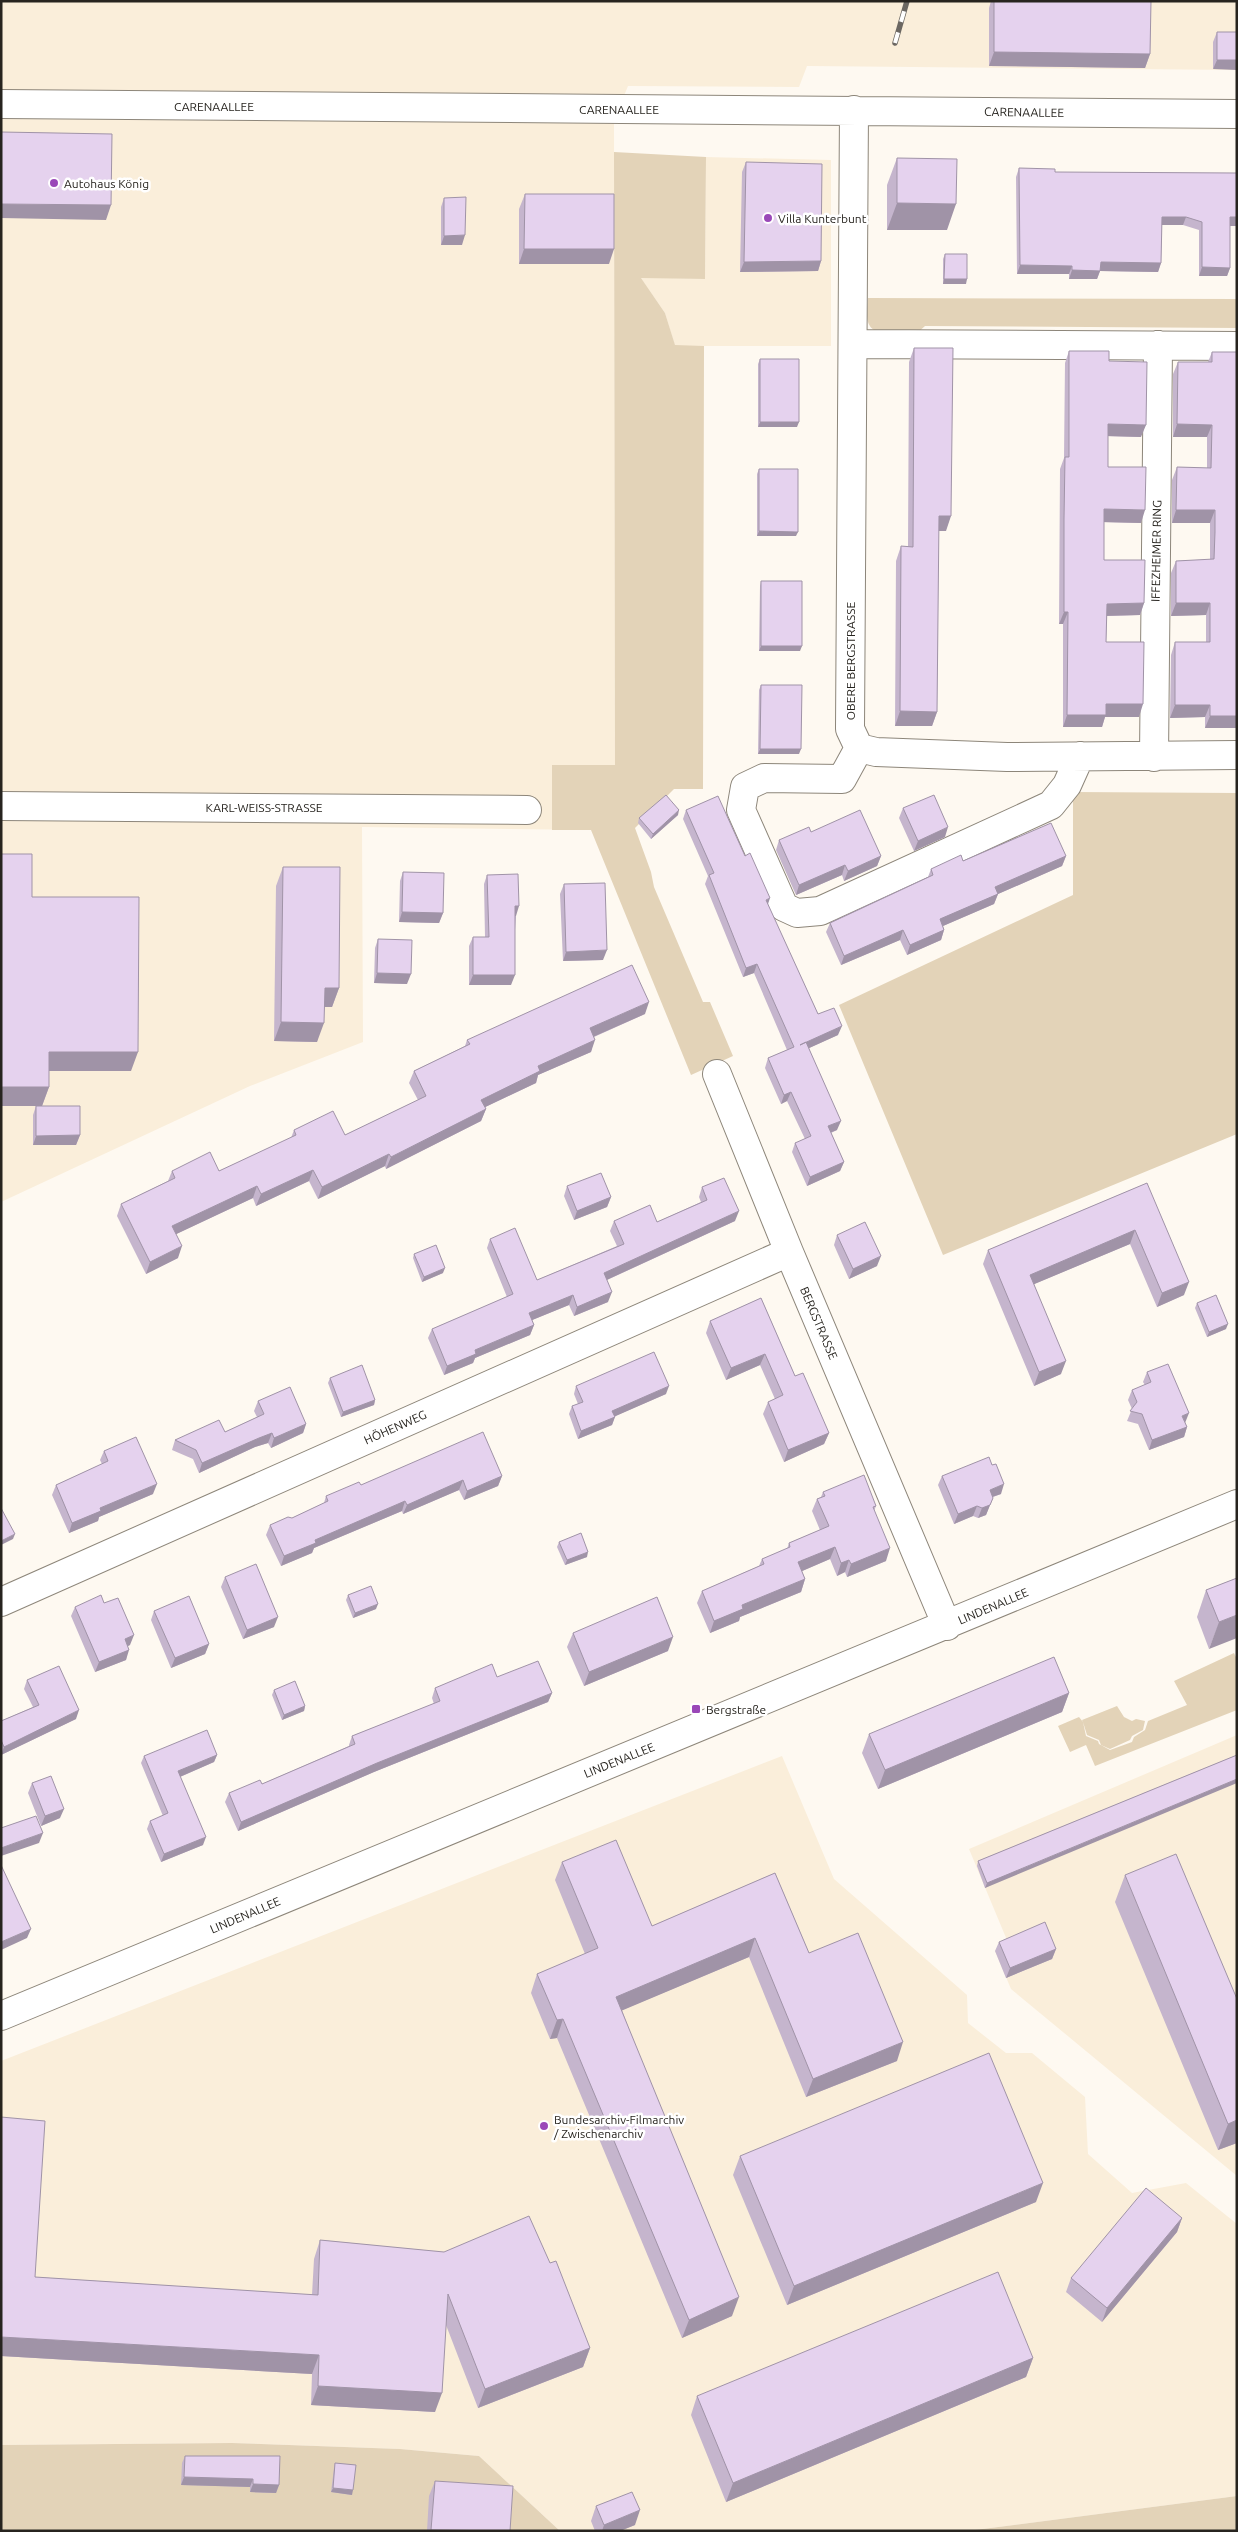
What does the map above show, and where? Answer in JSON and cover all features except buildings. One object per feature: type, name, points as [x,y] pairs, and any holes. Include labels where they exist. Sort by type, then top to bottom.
[{"type":"street","name":"CARENAALLEE","points":[[1,104],[1237,114]]},
{"type":"street","name":"OBERE BERGSTRASSE","points":[[854,110],[854,344],[850,729],[859,748]]},
{"type":"street","points":[[854,344],[1237,346]]},
{"type":"street","name":"IFFEZHEIMER RING","points":[[1154,757],[1158,345]]},
{"type":"street","points":[[1080,756],[1067,785],[1051,805],[820,911],[798,913],[784,907],[740,810],[745,787],[764,778],[842,779],[859,748],[876,752],[1080,756],[1237,755]]},
{"type":"street","name":"KARL-WEISS-STRASSE","points":[[1,806],[527,810]]},
{"type":"street","name":"BERGSTRASSE","points":[[717,1074],[789,1252],[947,1626]]},
{"type":"street","name":"HÖHENWEG","points":[[1,1602],[789,1252]]},
{"type":"street","name":"LINDENALLEE","points":[[1,2016],[947,1626],[1237,1504]]},
{"type":"shaded area","points":[[1,1],[1237,1],[1237,70],[807,66],[799,87],[628,86],[614,120],[615,765],[591,830],[362,827],[363,1042],[250,1086],[1,1202]]},
{"type":"shaded area","points":[[614,152],[706,157],[705,279],[641,278],[665,313],[675,345],[704,346],[703,789],[674,789],[635,828],[651,872],[654,887],[703,1002],[710,1002],[733,1056],[691,1075],[591,830],[552,830],[552,765],[615,765]]},
{"type":"shaded area","name":"Villa Kunterbunt","points":[[706,157],[831,160],[831,346],[675,346],[665,313],[640,277],[705,279]]},
{"type":"shaded area","points":[[868,298],[1237,299],[1237,328],[925,326],[916,334],[896,335],[882,333],[871,327],[867,319]]},
{"type":"shaded area","points":[[1073,792],[1237,793],[1237,1134],[943,1255],[839,1005],[1073,895]]},
{"type":"shaded area","points":[[1234,1653],[1237,1659],[1237,1710],[1095,1766],[1086,1745],[1070,1752],[1058,1726],[1079,1717],[1083,1722],[1086,1736],[1098,1741],[1099,1744],[1110,1750],[1132,1742],[1134,1737],[1145,1730],[1148,1721],[1187,1705],[1174,1681]]},
{"type":"shaded area","points":[[1117,1706],[1124,1717],[1132,1721],[1136,1719],[1145,1721],[1143,1730],[1132,1736],[1130,1740],[1110,1749],[1101,1745],[1099,1740],[1087,1735],[1082,1720]]},
{"type":"shaded area","points":[[1237,1735],[1237,2176],[1011,1989],[995,1951],[1009,1945],[969,1849]]},
{"type":"shaded area","name":"Bundesarchiv-Filmarchiv / Zwischenarchiv","points":[[782,1756],[834,1879],[967,1995],[968,2023],[1006,2053],[1032,2053],[1085,2097],[1088,2154],[1132,2193],[1186,2183],[1237,2224],[1237,2496],[967,2531],[560,2531],[479,2456],[400,2449],[232,2443],[1,2445],[1,2061]]},
{"type":"shaded area","points":[[232,2443],[400,2449],[479,2456],[560,2531],[1,2531],[1,2445]]},
{"type":"shaded area","points":[[1237,2496],[1237,2531],[967,2531]]},
{"type":"railway","points":[[895,43],[907,1]]},
{"type":"place","name":"Autohaus König","points":[[54,183]]},
{"type":"place","name":"Villa Kunterbunt","points":[[768,218]]},
{"type":"place","name":"Bergstraße","points":[[696,1709]]},
{"type":"place","name":"Bundesarchiv-Filmarchiv / Zwischenarchiv","points":[[544,2126]]}]
